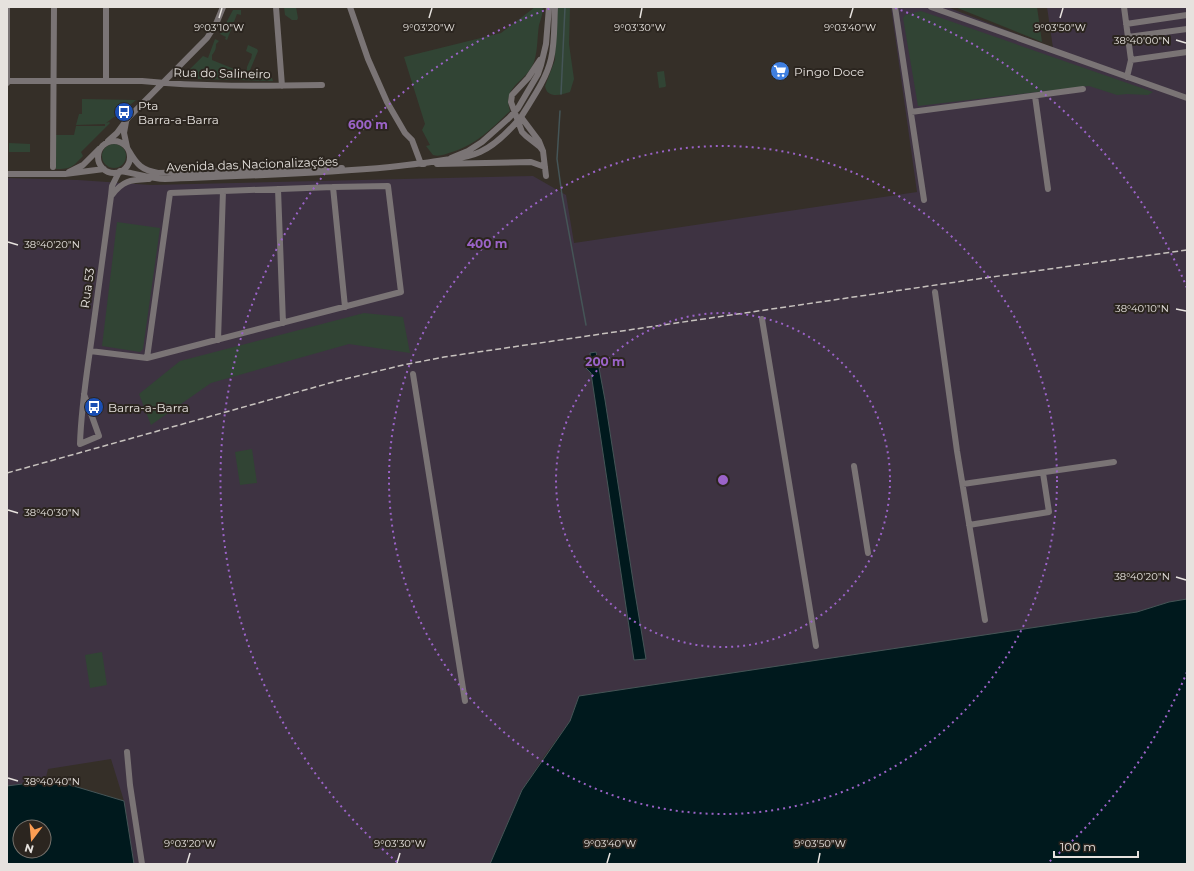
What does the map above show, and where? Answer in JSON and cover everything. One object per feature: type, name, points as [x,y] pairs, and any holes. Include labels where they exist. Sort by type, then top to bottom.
[{"type":"street","points":[[7,7],[7,82]]},
{"type":"street","points":[[54,7],[54,168]]},
{"type":"street","points":[[106,7],[106,81]]},
{"type":"street","points":[[65,174],[83,165],[117,133],[128,118],[207,38],[216,24],[223,7]]},
{"type":"street","name":"Rua do Salineiro","points":[[276,7],[282,86]]},
{"type":"street","points":[[350,7],[377,80],[398,122],[412,140],[421,164],[531,162],[545,167]]},
{"type":"street","name":"Avenida das Nacionalizações","points":[[446,160],[482,142],[514,112],[538,74],[545,52],[549,7]]},
{"type":"street","name":"Avenida das Nacionalizações","points":[[119,172],[130,172],[158,179],[321,173],[421,164],[461,158],[488,148],[519,119],[543,80],[551,60],[554,44],[555,7]]},
{"type":"street","points":[[895,7],[924,200]]},
{"type":"street","points":[[931,7],[1187,98]]},
{"type":"street","points":[[1124,7],[1131,60],[1127,77]]},
{"type":"street","points":[[1126,24],[1187,15]]},
{"type":"street","points":[[1128,37],[1187,29]]},
{"type":"street","points":[[545,52],[528,78],[512,95],[511,102],[524,134],[543,151],[546,176]]},
{"type":"street","points":[[1131,60],[1187,52]]},
{"type":"street","name":"Rua do Salineiro","points":[[7,82],[142,81],[163,83],[282,86],[322,85]]},
{"type":"street","points":[[911,112],[1083,89]]},
{"type":"street","points":[[1035,96],[1048,189]]},
{"type":"street","points":[[7,174],[65,174],[105,170],[114,173],[119,172],[124,169],[129,161],[124,133],[128,118]]},
{"type":"street","points":[[108,141],[118,141],[123,143],[128,149]]},
{"type":"street","points":[[100,148],[98,157],[101,166],[105,170]]},
{"type":"street","name":"Avenida das Nacionalizações","points":[[128,149],[139,166],[147,170],[158,172],[385,168]]},
{"type":"street","name":"Rua 53","points":[[105,170],[112,186]]},
{"type":"street","name":"Rua 53","points":[[84,394],[99,436],[80,444],[80,423],[112,186],[119,172]]},
{"type":"street","points":[[111,196],[118,187],[127,181],[158,179]]},
{"type":"street","points":[[90,351],[147,358],[401,292],[388,186],[170,193],[147,358]]},
{"type":"street","points":[[333,187],[345,307]]},
{"type":"street","points":[[278,189],[283,323]]},
{"type":"street","points":[[218,340],[223,191]]},
{"type":"street","points":[[935,292],[969,525],[985,620]]},
{"type":"street","points":[[762,319],[816,646]]},
{"type":"street","points":[[413,374],[465,700]]},
{"type":"street","points":[[963,484],[1114,462]]},
{"type":"street","points":[[854,466],[868,553]]},
{"type":"street","points":[[969,525],[1050,512],[1043,473]]},
{"type":"street","points":[[127,752],[130,785],[142,864]]},
{"type":"shaded area","points":[[891,7],[947,7],[1053,48],[1047,7],[1187,7],[1187,599],[1169,602],[1137,612],[579,696],[570,721],[522,790],[490,864],[134,864],[124,801],[111,759],[48,769],[45,781],[7,786],[7,178],[78,180],[151,185],[533,176],[566,195],[574,243],[917,192]]},
{"type":"green space","points":[[284,7],[296,7],[297,20],[292,20],[285,15]]},
{"type":"green space","points":[[535,7],[543,7],[534,62],[509,95],[508,102],[510,111],[483,135],[469,145],[442,155],[433,155],[426,146],[430,145],[422,130],[425,124],[404,57],[501,33]]},
{"type":"green space","points":[[556,7],[570,7],[569,44],[574,79],[570,92],[555,95],[548,93],[545,86],[555,60]]},
{"type":"green space","points":[[955,7],[1037,7],[1042,42]]},
{"type":"green space","points":[[233,10],[241,10],[241,15],[237,14],[227,40],[225,39],[226,37],[220,34]]},
{"type":"green space","points":[[921,11],[1153,92],[1148,95],[1117,95],[1089,86],[918,106],[903,18],[905,15]]},
{"type":"green space","points":[[215,39],[219,41],[216,44],[216,48],[212,55],[212,60],[244,73],[247,69],[252,54],[246,51],[248,45],[257,49],[258,51],[248,75],[253,77],[272,78],[273,81],[198,79],[188,71],[203,56],[208,58]]},
{"type":"green space","points":[[664,71],[666,86],[659,88],[657,72]]},
{"type":"green space","points":[[82,99],[136,100],[122,112],[119,119],[114,117],[106,123],[110,123],[81,152],[83,156],[74,165],[65,169],[56,169],[56,135],[74,135],[76,126],[105,126],[105,124],[76,125],[79,114],[82,114]]},
{"type":"green space","points":[[9,143],[30,144],[30,152],[9,152]]},
{"type":"green space","points":[[114,144],[122,148],[126,156],[122,164],[114,168],[106,164],[102,156],[106,148]]},
{"type":"green space","points":[[117,222],[160,228],[143,349],[140,352],[102,346]]},
{"type":"green space","points":[[364,313],[403,317],[410,353],[349,344],[211,383],[151,425],[139,394],[180,361]]},
{"type":"green space","points":[[252,449],[257,483],[240,485],[235,452]]},
{"type":"green space","points":[[102,652],[107,685],[90,688],[85,655]]},
{"type":"water","points":[[596,352],[646,659],[634,660],[591,373],[586,368],[585,361],[590,364],[591,362],[590,353]]},
{"type":"water","points":[[1187,599],[1187,864],[490,864],[522,790],[570,721],[579,696],[1137,612],[1169,602]]},
{"type":"water","points":[[50,779],[124,801],[134,864],[7,864],[7,786]]},
{"type":"waterway","points":[[561,94],[565,7]]},
{"type":"waterway","points":[[560,111],[557,159],[562,195],[586,325]]},
{"type":"railway","points":[[7,473],[337,381],[444,357],[970,280],[1187,250]]},
{"type":"place","name":"Pingo Doce","points":[[780,71]]},
{"type":"place","name":"Pta Barra-a-Barra","points":[[124,112]]},
{"type":"place","name":"Barra-a-Barra","points":[[94,407]]}]
